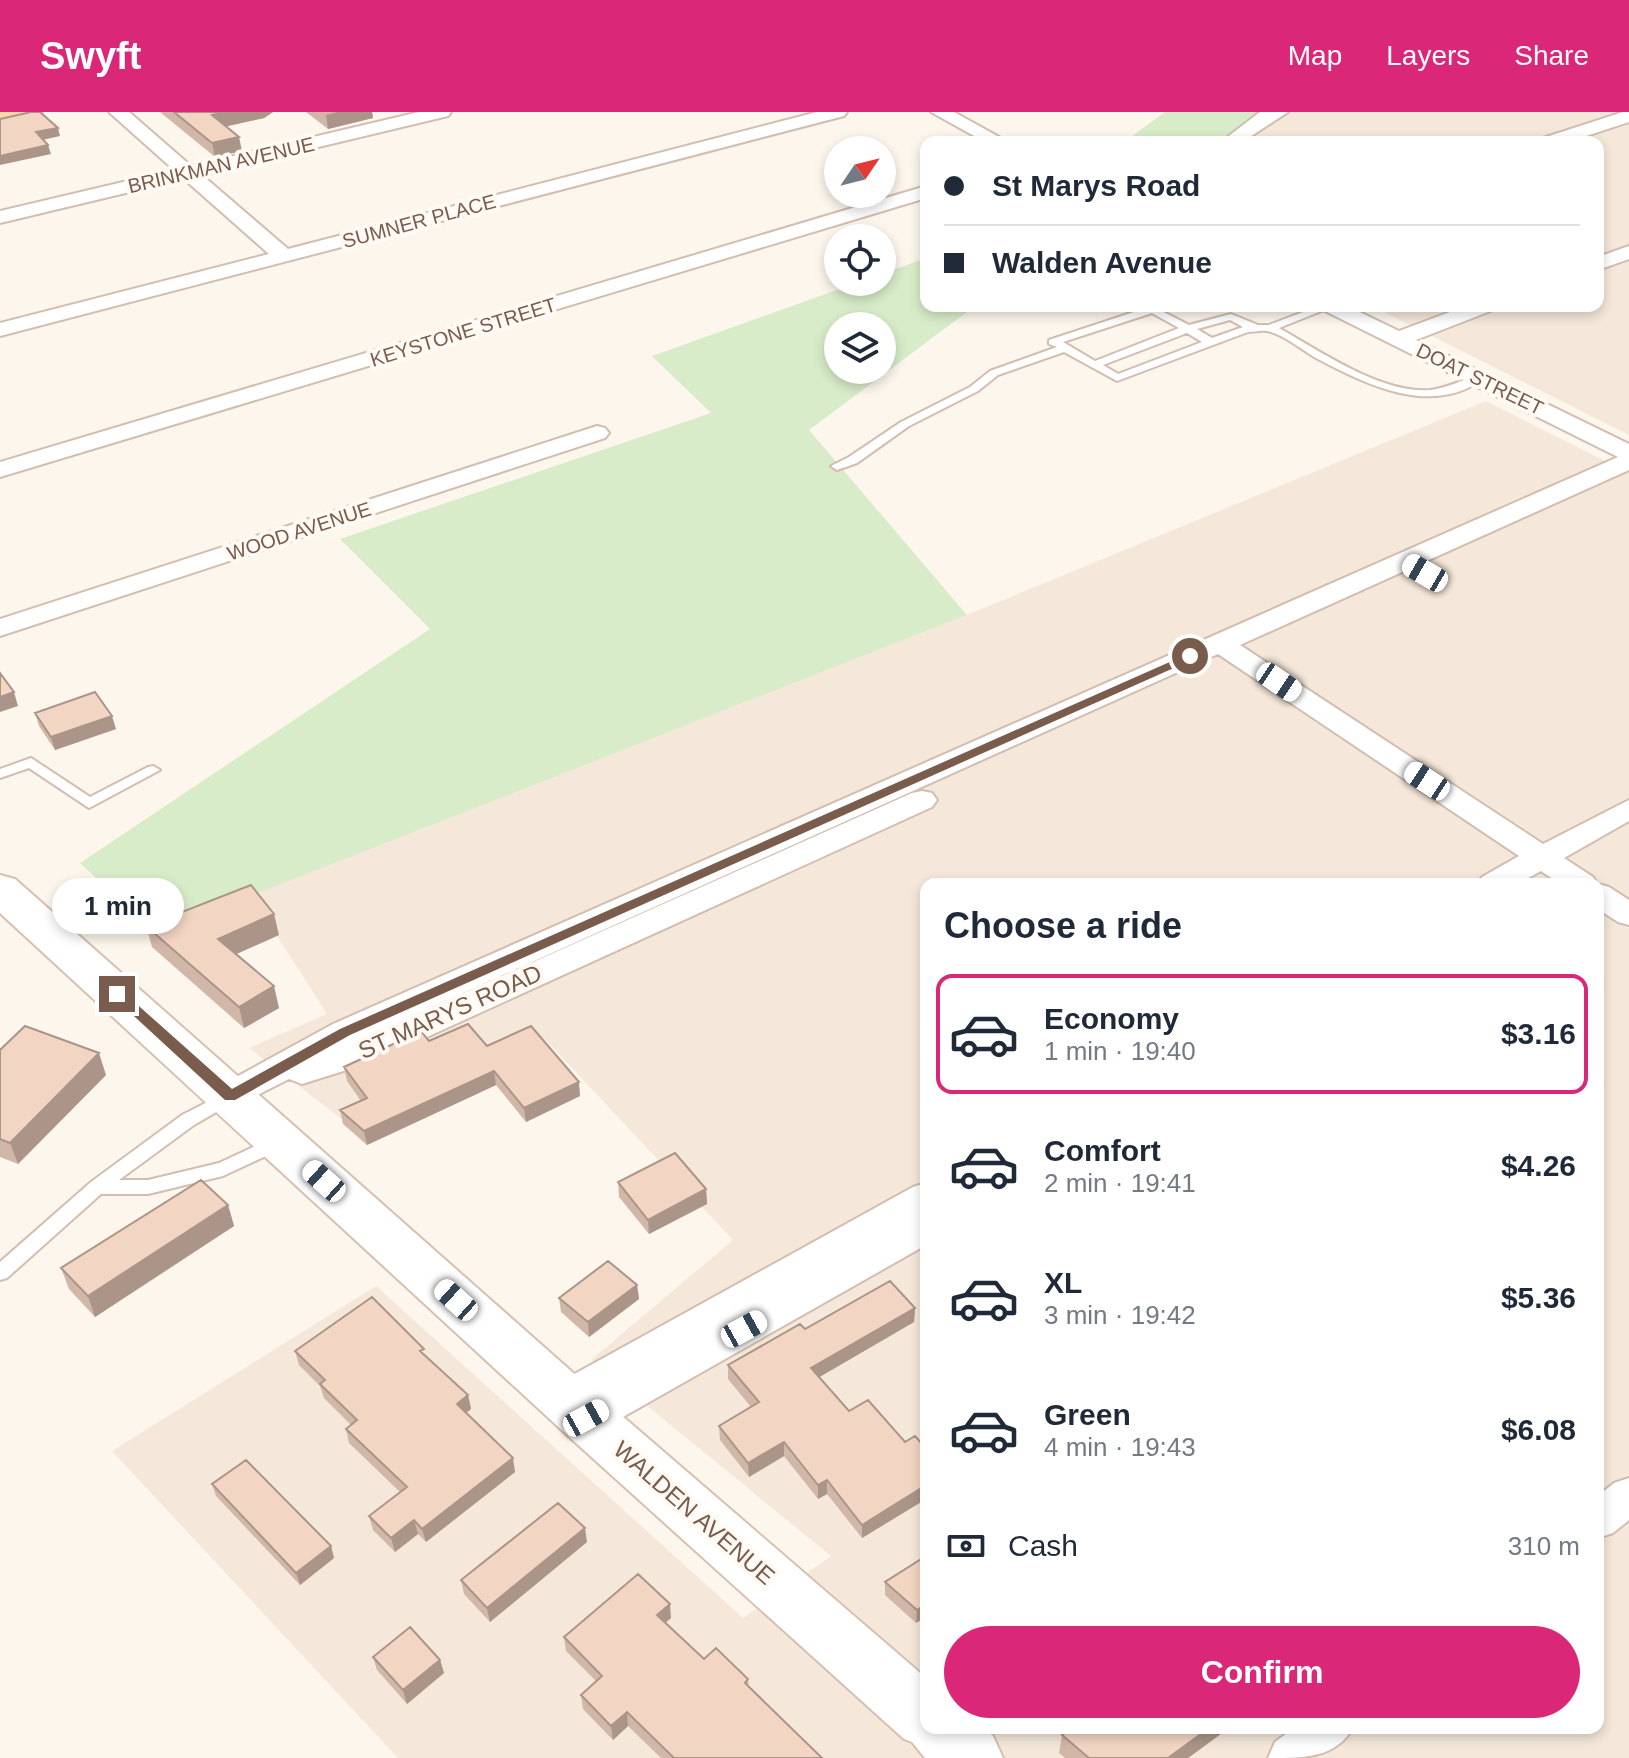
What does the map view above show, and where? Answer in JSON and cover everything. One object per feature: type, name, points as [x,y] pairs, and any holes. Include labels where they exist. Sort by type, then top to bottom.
[{"type":"main road","points":[[0,118],[30,112]]},
{"type":"main road","name":"WALDEN AVENUE","points":[[0,889],[576,1408],[920,1713]]},
{"type":"main road","points":[[944,1734],[971,1758]]},
{"type":"street","points":[[118,112],[284,256]]},
{"type":"street","name":"BRINKMAN AVENUE","points":[[0,217],[442,112]]},
{"type":"street","name":"SUMNER PLACE","points":[[0,330],[838,112]]},
{"type":"street","points":[[940,112],[987,136]]},
{"type":"street","points":[[1238,136],[1266,116],[1279,112]]},
{"type":"street","points":[[1568,136],[1629,116]]},
{"type":"street","name":"KEYSTONE STREET","points":[[0,470],[920,194]]},
{"type":"street","points":[[1604,262],[1629,252]]},
{"type":"street","name":"DOAT STREET","points":[[1342,312],[1627,452]]},
{"type":"street","points":[[1398,339],[1470,312]]},
{"type":"street","name":"WOOD AVENUE","points":[[0,628],[597,433]]},
{"type":"street","name":"ST MARYS ROAD","points":[[1414,567],[1627,452]]},
{"type":"street","name":"ST MARYS ROAD","points":[[230,1096],[360,1053],[643,913],[1414,567],[1629,481]]},
{"type":"street","points":[[1230,650],[1556,874]]},
{"type":"street","points":[[1556,874],[1629,809]]},
{"type":"street","points":[[1531,878],[1556,874],[1629,833]]},
{"type":"street","points":[[1604,898],[1629,915]]},
{"type":"street","points":[[576,1408],[635,1358],[920,1200]]},
{"type":"street","points":[[576,1408],[920,1230]]},
{"type":"street","points":[[1604,1515],[1629,1496]]},
{"type":"street","points":[[1291,1758],[1322,1734]]},
{"type":"lane","points":[[1144,312],[1053,342],[1117,378],[1211,342],[1255,328],[1270,328],[1314,312]]},
{"type":"lane","points":[[1159,312],[1211,342]]},
{"type":"lane","points":[[1094,365],[1231,317],[1255,328]]},
{"type":"lane","points":[[1270,328],[1387,387],[1418,393],[1453,388],[1478,378]]},
{"type":"lane","points":[[837,466],[853,460],[905,424],[974,389],[994,373],[1065,348]]},
{"type":"lane","points":[[0,774],[31,762],[89,803],[153,770]]},
{"type":"lane","points":[[0,1273],[97,1187],[188,1120],[230,1096]]},
{"type":"lane","points":[[97,1187],[148,1187],[223,1169],[280,1141]]},
{"type":"shaded area","points":[[1259,112],[1629,112],[1629,435],[1384,312],[1604,312],[1604,136],[1229,136]]},
{"type":"shaded area","points":[[1486,401],[1629,473],[1629,1758],[398,1758],[112,1451],[376,1286],[743,1618],[831,1556],[591,1360],[733,1240],[544,1038],[356,1130],[249,1048],[327,1014],[251,895],[967,615]]},
{"type":"green space","points":[[1165,112],[1259,112],[1229,136],[1132,136]]},
{"type":"green space","points":[[920,260],[920,312],[967,312],[896,365],[896,312],[824,312],[824,384],[871,384],[809,430],[967,615],[156,933],[80,863],[430,629],[340,539],[711,413],[652,356],[824,295],[896,296],[896,269]]},
{"type":"building","points":[[40,112],[58,128],[36,132],[48,145],[0,156],[0,119]]},
{"type":"building","points":[[174,112],[225,112],[212,115],[239,137],[212,143]]},
{"type":"building","points":[[0,673],[14,692],[0,697]]},
{"type":"building","points":[[95,692],[112,716],[51,737],[35,713]]},
{"type":"building","points":[[251,885],[274,914],[218,939],[274,986],[239,1007],[146,926]]},
{"type":"building","points":[[468,1024],[487,1046],[531,1026],[579,1082],[524,1108],[494,1071],[364,1131],[340,1110],[367,1098],[344,1067],[421,1031],[429,1041]]},
{"type":"building","points":[[25,1026],[99,1053],[10,1143],[0,1139],[0,1050]]},
{"type":"building","points":[[675,1153],[706,1189],[648,1220],[618,1182]]},
{"type":"building","points":[[201,1180],[228,1205],[88,1296],[61,1268]]},
{"type":"building","points":[[608,1261],[637,1285],[588,1322],[559,1298]]},
{"type":"building","points":[[890,1281],[915,1308],[811,1368],[849,1411],[868,1400],[905,1442],[915,1436],[920,1441],[920,1489],[862,1525],[827,1480],[818,1485],[784,1442],[748,1463],[719,1426],[759,1402],[728,1365],[800,1324],[805,1329]]},
{"type":"building","points":[[372,1297],[424,1349],[420,1351],[468,1395],[457,1404],[513,1458],[422,1529],[414,1520],[391,1538],[369,1516],[407,1487],[346,1429],[357,1420],[320,1384],[325,1380],[295,1351]]},
{"type":"building","points":[[246,1460],[331,1546],[296,1573],[212,1484]]},
{"type":"building","points":[[558,1503],[585,1528],[487,1608],[461,1580]]},
{"type":"building","points":[[920,1560],[920,1608],[917,1610],[885,1582]]},
{"type":"building","points":[[638,1574],[670,1604],[657,1615],[704,1659],[716,1648],[748,1679],[745,1683],[822,1758],[674,1758],[627,1712],[611,1726],[581,1695],[602,1676],[564,1637]]},
{"type":"building","points":[[410,1627],[440,1660],[403,1690],[373,1657]]},
{"type":"building","points":[[1201,1734],[1168,1758],[1089,1758],[1062,1735]]},
{"type":"route","points":[[117,994],[230,1096],[345,1032],[1190,656]]}]
